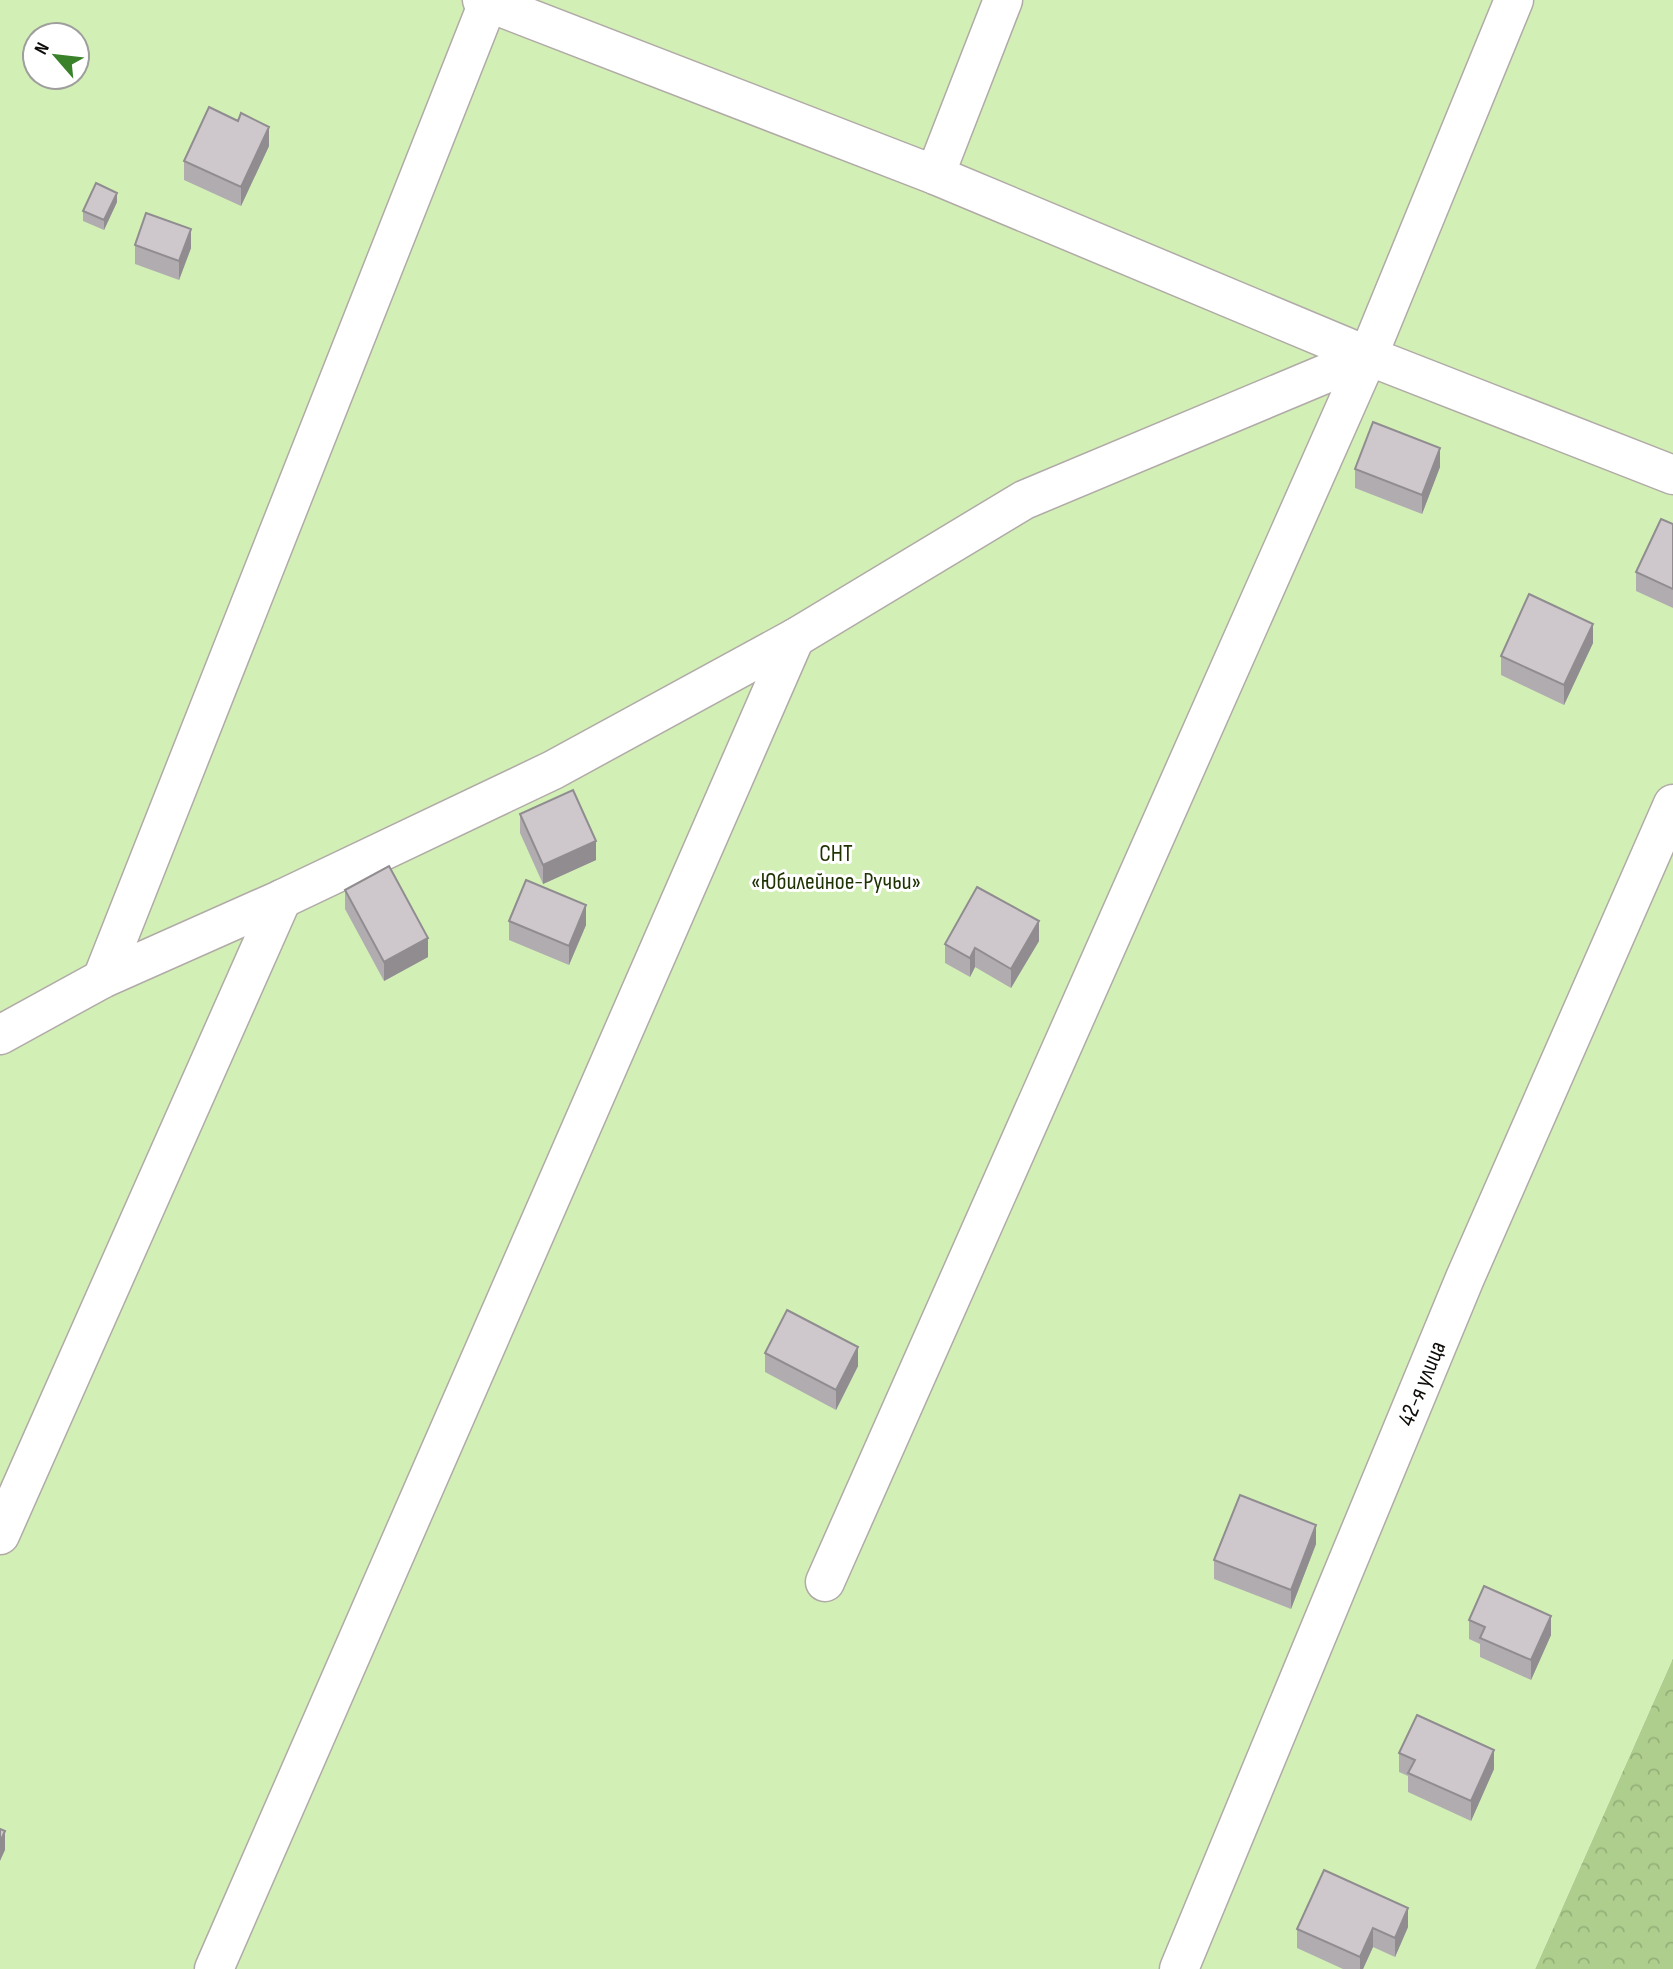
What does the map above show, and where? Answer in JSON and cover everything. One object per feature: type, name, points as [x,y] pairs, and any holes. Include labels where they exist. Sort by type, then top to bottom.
[{"type":"street","points":[[934,174],[1003,0]]},
{"type":"street","points":[[825,1582],[1368,356],[1514,0]]},
{"type":"street","points":[[102,979],[486,1],[934,174],[1368,356],[1673,475]]},
{"type":"street","points":[[0,1035],[102,979],[282,899],[553,770],[795,638],[1024,500],[1368,356]]},
{"type":"street","points":[[214,1969],[795,638]]},
{"type":"street","name":"42-я улица","points":[[1179,1969],[1465,1278],[1673,804]]},
{"type":"street","points":[[0,1535],[282,899]]},
{"type":"green space","name":"СНТ «Юбилейное-Ручьи»","points":[[0,0],[1673,0],[1673,1658],[1535,1969],[0,1969]]},
{"type":"green space","points":[[1673,1658],[1673,1969],[1535,1969]]},
{"type":"building","points":[[209,107],[238,121],[241,113],[269,127],[241,187],[184,161]]},
{"type":"building","points":[[96,183],[117,193],[104,220],[83,211]]},
{"type":"building","points":[[146,213],[191,229],[179,261],[135,245]]},
{"type":"building","points":[[1373,422],[1440,448],[1422,495],[1355,469]]},
{"type":"building","points":[[1661,519],[1673,524],[1673,589],[1636,572]]},
{"type":"building","points":[[1529,594],[1593,624],[1564,685],[1501,656]]},
{"type":"building","points":[[573,790],[596,841],[543,865],[520,814]]},
{"type":"building","points":[[389,866],[428,938],[384,962],[345,890]]},
{"type":"building","points":[[526,880],[586,905],[569,946],[509,921]]},
{"type":"building","points":[[977,887],[1039,921],[1011,969],[975,948],[970,958],[945,944]]},
{"type":"building","points":[[787,1310],[858,1347],[836,1390],[765,1353]]},
{"type":"building","points":[[1240,1495],[1316,1525],[1291,1590],[1214,1560]]},
{"type":"building","points":[[1484,1586],[1551,1616],[1531,1660],[1480,1638],[1485,1627],[1469,1620]]},
{"type":"building","points":[[1417,1715],[1494,1750],[1471,1801],[1408,1773],[1415,1760],[1399,1753]]},
{"type":"building","points":[[0,1829],[5,1831],[0,1842]]},
{"type":"building","points":[[1324,1870],[1408,1908],[1395,1938],[1373,1928],[1360,1957],[1297,1929]]}]
